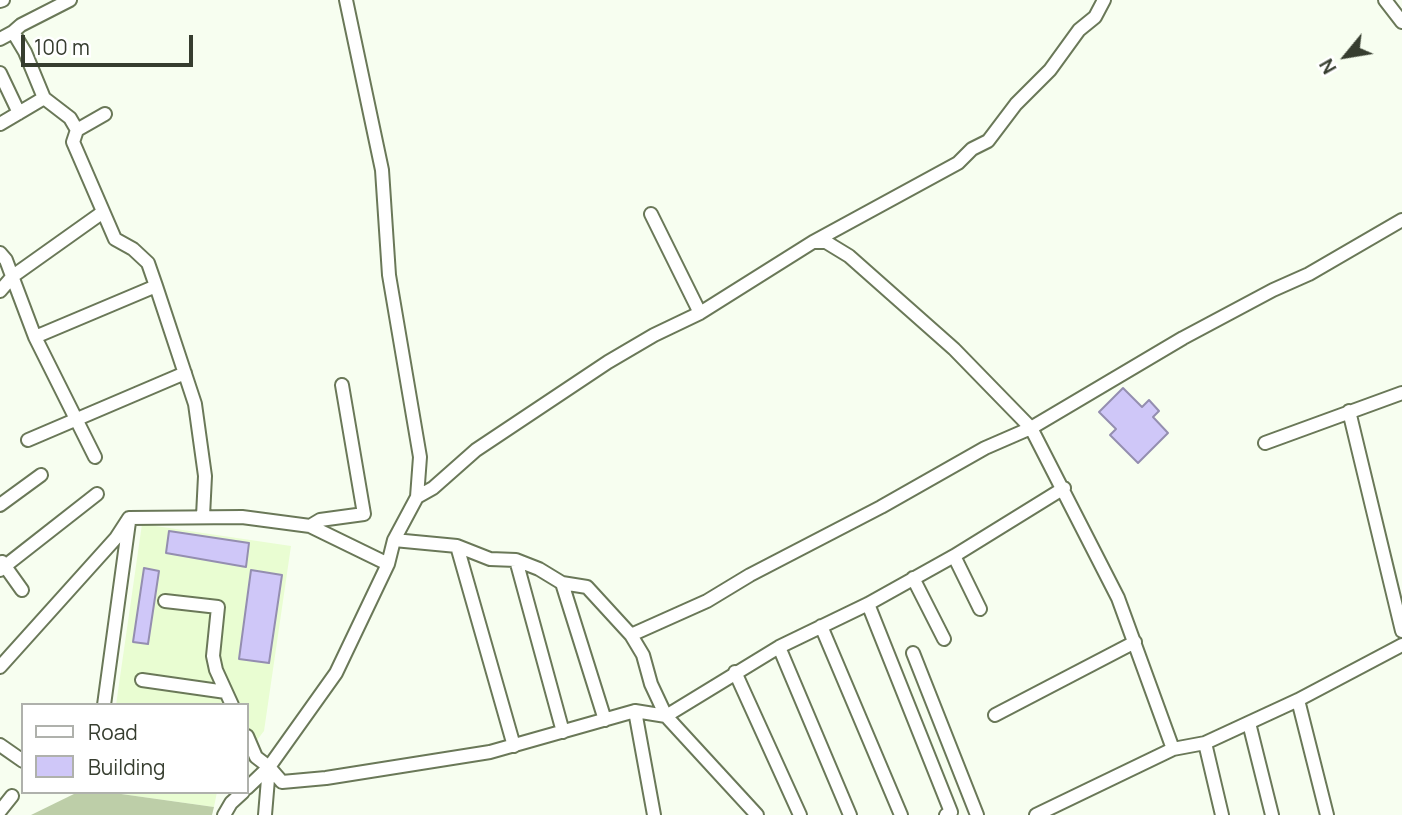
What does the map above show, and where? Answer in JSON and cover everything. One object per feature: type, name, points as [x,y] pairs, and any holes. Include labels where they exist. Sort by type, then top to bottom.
[{"type":"street","points":[[248,787],[269,767],[336,673],[388,564],[394,540],[417,497],[420,457],[388,275],[382,170],[346,0]]},
{"type":"street","points":[[417,497],[433,488],[476,450],[608,362],[654,335],[700,313],[813,242],[958,163],[972,149],[988,141],[1016,104],[1050,70],[1079,30],[1095,17],[1104,0]]},
{"type":"street","points":[[1385,0],[1402,22]]},
{"type":"street","points":[[0,39],[20,25],[69,1]]},
{"type":"street","points":[[13,32],[25,52],[44,98],[70,118],[77,130]]},
{"type":"street","points":[[0,73],[19,113]]},
{"type":"street","points":[[0,124],[44,98]]},
{"type":"street","points":[[105,114],[77,130],[73,142],[115,239],[133,249],[148,263],[156,286],[195,404],[205,476],[203,516]]},
{"type":"street","points":[[0,291],[13,276],[103,212]]},
{"type":"street","points":[[651,215],[700,313]]},
{"type":"street","points":[[631,635],[707,601],[985,448],[1031,428],[1182,338],[1309,274],[1402,220]]},
{"type":"street","points":[[813,242],[826,242],[849,256],[954,349],[1031,428],[1118,598],[1173,749]]},
{"type":"street","points":[[0,253],[13,276],[35,337],[95,457]]},
{"type":"street","points":[[35,337],[156,286]]},
{"type":"street","points":[[29,440],[185,373]]},
{"type":"street","points":[[310,526],[320,520],[364,514],[342,385]]},
{"type":"street","points":[[1265,443],[1402,393]]},
{"type":"street","points":[[1349,411],[1402,631]]},
{"type":"street","points":[[0,505],[41,475]]},
{"type":"street","points":[[248,738],[256,757],[282,782],[340,776],[490,752],[635,711],[666,716],[735,672],[868,604],[954,556],[1064,488]]},
{"type":"street","points":[[22,590],[2,565],[97,494]]},
{"type":"street","points":[[129,518],[242,517],[310,526],[388,564]]},
{"type":"street","points":[[0,667],[116,538],[129,518]]},
{"type":"street","points":[[104,703],[129,518]]},
{"type":"street","points":[[394,540],[457,546],[490,559],[516,560],[539,569],[562,583],[587,587],[631,635],[643,655],[651,684],[666,716],[757,815]]},
{"type":"street","points":[[457,546],[514,746]]},
{"type":"street","points":[[954,556],[980,608]]},
{"type":"street","points":[[516,560],[563,732]]},
{"type":"street","points":[[913,578],[944,639]]},
{"type":"street","points":[[562,583],[605,720]]},
{"type":"street","points":[[165,601],[218,607],[213,656],[216,670],[231,703]]},
{"type":"street","points":[[868,604],[951,813],[946,815]]},
{"type":"street","points":[[821,626],[901,815]]},
{"type":"street","points":[[995,715],[1135,642]]},
{"type":"street","points":[[1036,815],[1173,749],[1205,743],[1249,723],[1402,645]]},
{"type":"street","points":[[779,648],[850,815]]},
{"type":"street","points":[[913,653],[977,815]]},
{"type":"street","points":[[735,672],[800,815]]},
{"type":"street","points":[[142,680],[226,692]]},
{"type":"street","points":[[1298,700],[1327,815]]},
{"type":"street","points":[[635,711],[654,815]]},
{"type":"street","points":[[1249,723],[1272,815]]},
{"type":"street","points":[[1205,743],[1222,815]]},
{"type":"street","points":[[0,745],[21,760]]},
{"type":"street","points":[[265,815],[269,767]]},
{"type":"street","points":[[224,815],[241,794]]},
{"type":"street","points":[[0,811],[12,796]]},
{"type":"shaded area","points":[[142,524],[291,546],[264,731],[248,752],[248,703],[116,703]]},
{"type":"shaded area","points":[[74,794],[121,794],[214,807],[212,815],[31,815]]},
{"type":"shaded area","points":[[121,794],[217,794],[214,807]]},
{"type":"building","points":[[1123,388],[1142,407],[1149,400],[1159,411],[1153,417],[1168,433],[1138,463],[1110,435],[1116,429],[1099,412]]},
{"type":"building","points":[[169,531],[249,543],[246,567],[166,553]]},
{"type":"building","points":[[144,568],[159,571],[148,644],[133,642]]},
{"type":"building","points":[[251,570],[282,575],[269,663],[239,659]]}]
